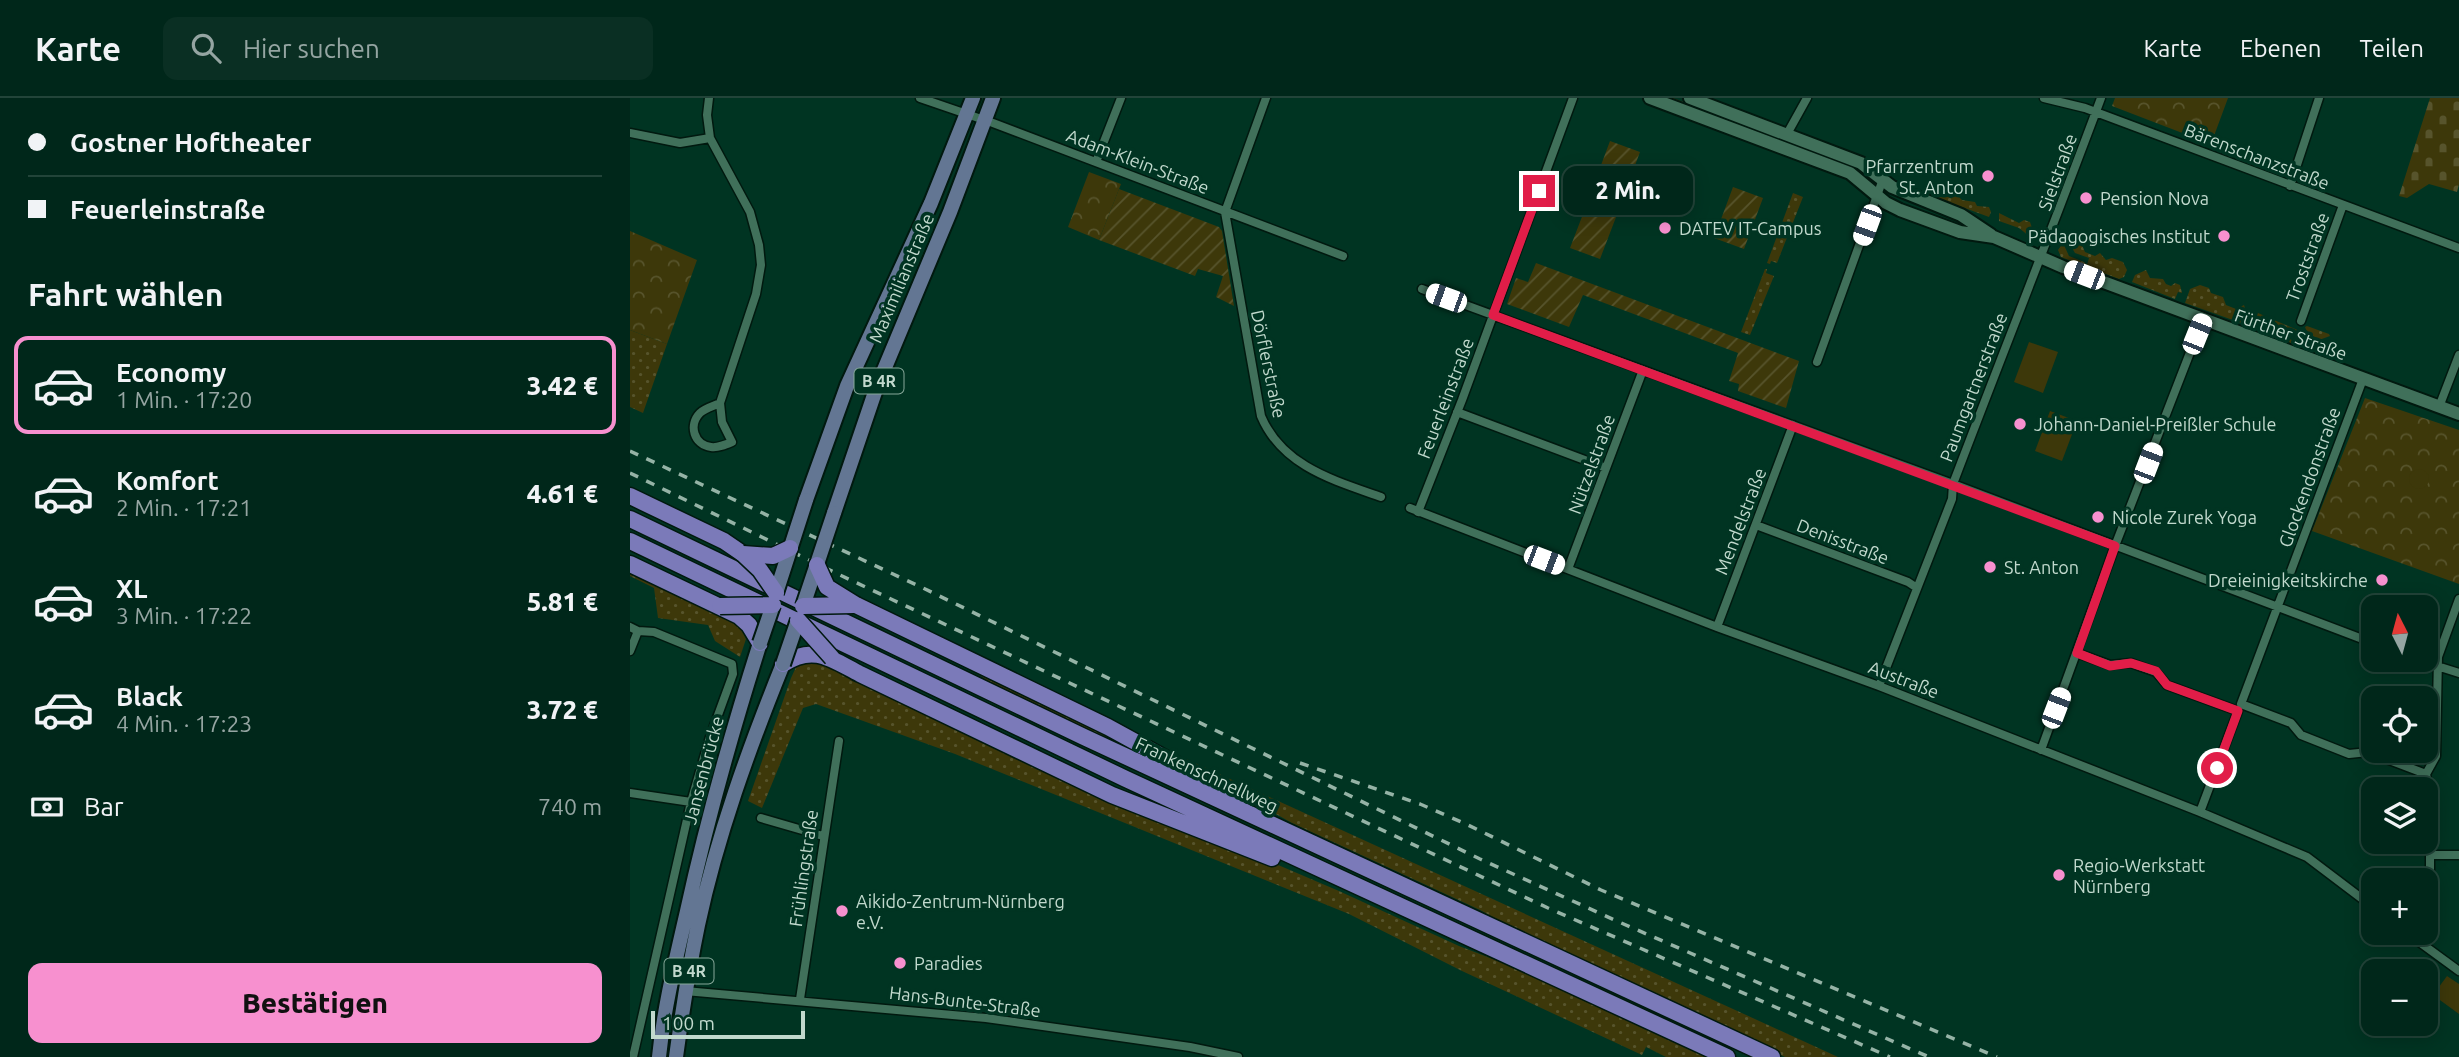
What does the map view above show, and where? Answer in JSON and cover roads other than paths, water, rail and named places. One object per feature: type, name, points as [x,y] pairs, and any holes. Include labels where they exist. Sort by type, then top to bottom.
[{"type":"highway","points":[[630,496],[697,528],[743,554],[760,570],[778,601],[801,613],[832,657],[860,674],[1112,795],[1300,870],[1337,878]]},
{"type":"highway","name":"Frankenschnellweg","points":[[630,519],[1280,830],[1772,1057]]},
{"type":"highway","points":[[630,541],[1126,779],[1727,1057]]},
{"type":"highway","points":[[743,554],[764,557],[790,548]]},
{"type":"highway","points":[[630,564],[744,620],[760,643]]},
{"type":"highway","points":[[817,565],[827,587],[856,605],[1108,727],[1217,788],[1280,830]]},
{"type":"highway","points":[[720,606],[778,601]]},
{"type":"highway","points":[[801,613],[856,605]]},
{"type":"highway","points":[[783,664],[802,654],[832,657]]},
{"type":"main road","name":"Maximilianstraße","points":[[806,500],[847,386],[931,203],[973,98]]},
{"type":"main road","name":"Maximilianstraße","points":[[834,513],[876,389],[950,212],[993,98]]},
{"type":"main road","name":"Fürther Straße","points":[[1650,98],[1843,170],[1895,208],[1960,232],[1994,237]]},
{"type":"main road","name":"Fürther Straße","points":[[1690,98],[1861,163],[1900,191],[1961,215],[1994,237],[2040,257],[2459,414]]},
{"type":"main road","name":"Jansenbrücke","points":[[676,1057],[700,885],[724,763],[760,643],[778,601],[790,548],[806,500]]},
{"type":"main road","name":"Jansenbrücke","points":[[659,1057],[667,997],[700,885],[783,664],[834,513]]},
{"type":"street","points":[[709,98],[707,115],[710,138],[750,212],[759,245],[761,265],[756,294],[720,403],[723,422],[732,442],[720,447],[700,444],[693,425],[699,414],[720,403]]},
{"type":"street","name":"Adam-Klein-Straße","points":[[920,98],[985,120],[1343,256]]},
{"type":"street","points":[[1096,162],[1121,98]]},
{"type":"street","points":[[1225,212],[1266,98]]},
{"type":"street","name":"Feuerleinstraße","points":[[1414,510],[1457,412],[1573,98]]},
{"type":"street","points":[[1787,134],[1807,98]]},
{"type":"street","name":"Bärenschanzstraße","points":[[2043,98],[2096,113],[2459,248]]},
{"type":"street","name":"Sielstraße","points":[[2040,257],[2101,98]]},
{"type":"street","points":[[2290,186],[2319,98]]},
{"type":"street","points":[[630,133],[680,143],[710,138]]},
{"type":"street","points":[[1816,362],[1883,179]]},
{"type":"street","name":"Troststraße","points":[[2301,321],[2343,205]]},
{"type":"street","name":"Dörflerstraße","points":[[1225,212],[1257,403],[1267,430],[1287,455],[1309,468],[1332,480],[1381,497]]},
{"type":"street","name":"Paumgartnerstraße","points":[[1879,687],[1952,499],[1953,484],[2040,257]]},
{"type":"street","points":[[1422,289],[1953,484],[2361,638]]},
{"type":"street","points":[[2041,750],[2115,546],[2203,319]]},
{"type":"street","points":[[2439,407],[2459,355]]},
{"type":"street","name":"Nützelstraße","points":[[1568,569],[1643,370]]},
{"type":"street","name":"Glockendonstraße","points":[[2200,811],[2362,379]]},
{"type":"street","points":[[1457,412],[1606,468]]},
{"type":"street","name":"Mendelstraße","points":[[1717,627],[1793,425]]},
{"type":"street","name":"Austraße","points":[[1414,510],[2200,811],[2307,857],[2361,898]]},
{"type":"street","name":"Denisstraße","points":[[1756,525],[1908,582],[1917,588]]},
{"type":"street","points":[[2438,657],[2459,599]]},
{"type":"street","points":[[630,651],[634,629],[654,632],[732,664],[733,674],[710,737],[691,802],[633,1057]]},
{"type":"street","points":[[2077,653],[2110,666],[2131,663],[2156,671],[2167,685],[2291,723],[2301,735],[2349,754],[2368,752],[2426,774]]},
{"type":"street","points":[[2438,667],[2459,673]]},
{"type":"street","points":[[2431,868],[2430,794],[2426,774],[2435,756],[2438,672]]},
{"type":"street","name":"Frühlingstraße","points":[[800,999],[839,740]]},
{"type":"street","points":[[630,793],[691,802]]},
{"type":"street","points":[[761,818],[823,836]]},
{"type":"street","points":[[2431,855],[2459,855]]},
{"type":"street","points":[[2425,945],[2459,971]]},
{"type":"street","name":"Hans-Bunte-Straße","points":[[685,991],[800,999],[986,1018],[1190,1047],[1238,1057]]},
{"type":"railway","points":[[630,451],[923,588],[1480,859],[1929,1057]]},
{"type":"railway","points":[[630,473],[840,575],[1548,908],[1890,1057]]},
{"type":"railway","points":[[1300,763],[1420,804],[1601,890],[1997,1057]]},
{"type":"place","name":"Pfarrzentrum St. Anton","points":[[1988,176]]},
{"type":"place","name":"Pension Nova","points":[[2086,198]]},
{"type":"place","name":"DATEV IT-Campus","points":[[1665,228]]},
{"type":"place","name":"Pädagogisches Institut","points":[[2224,236]]},
{"type":"place","name":"Johann-Daniel-Preißler Schule","points":[[2020,424]]},
{"type":"place","name":"Nicole Zurek Yoga","points":[[2098,517]]},
{"type":"place","name":"St. Anton","points":[[1990,567]]},
{"type":"place","name":"Dreieinigkeitskirche","points":[[2382,580]]},
{"type":"place","name":"Regio-Werkstatt Nürnberg","points":[[2059,875]]},
{"type":"place","name":"Aikido-Zentrum-Nürnberg e.V.","points":[[842,911]]},
{"type":"place","name":"Paradies","points":[[900,963]]}]
